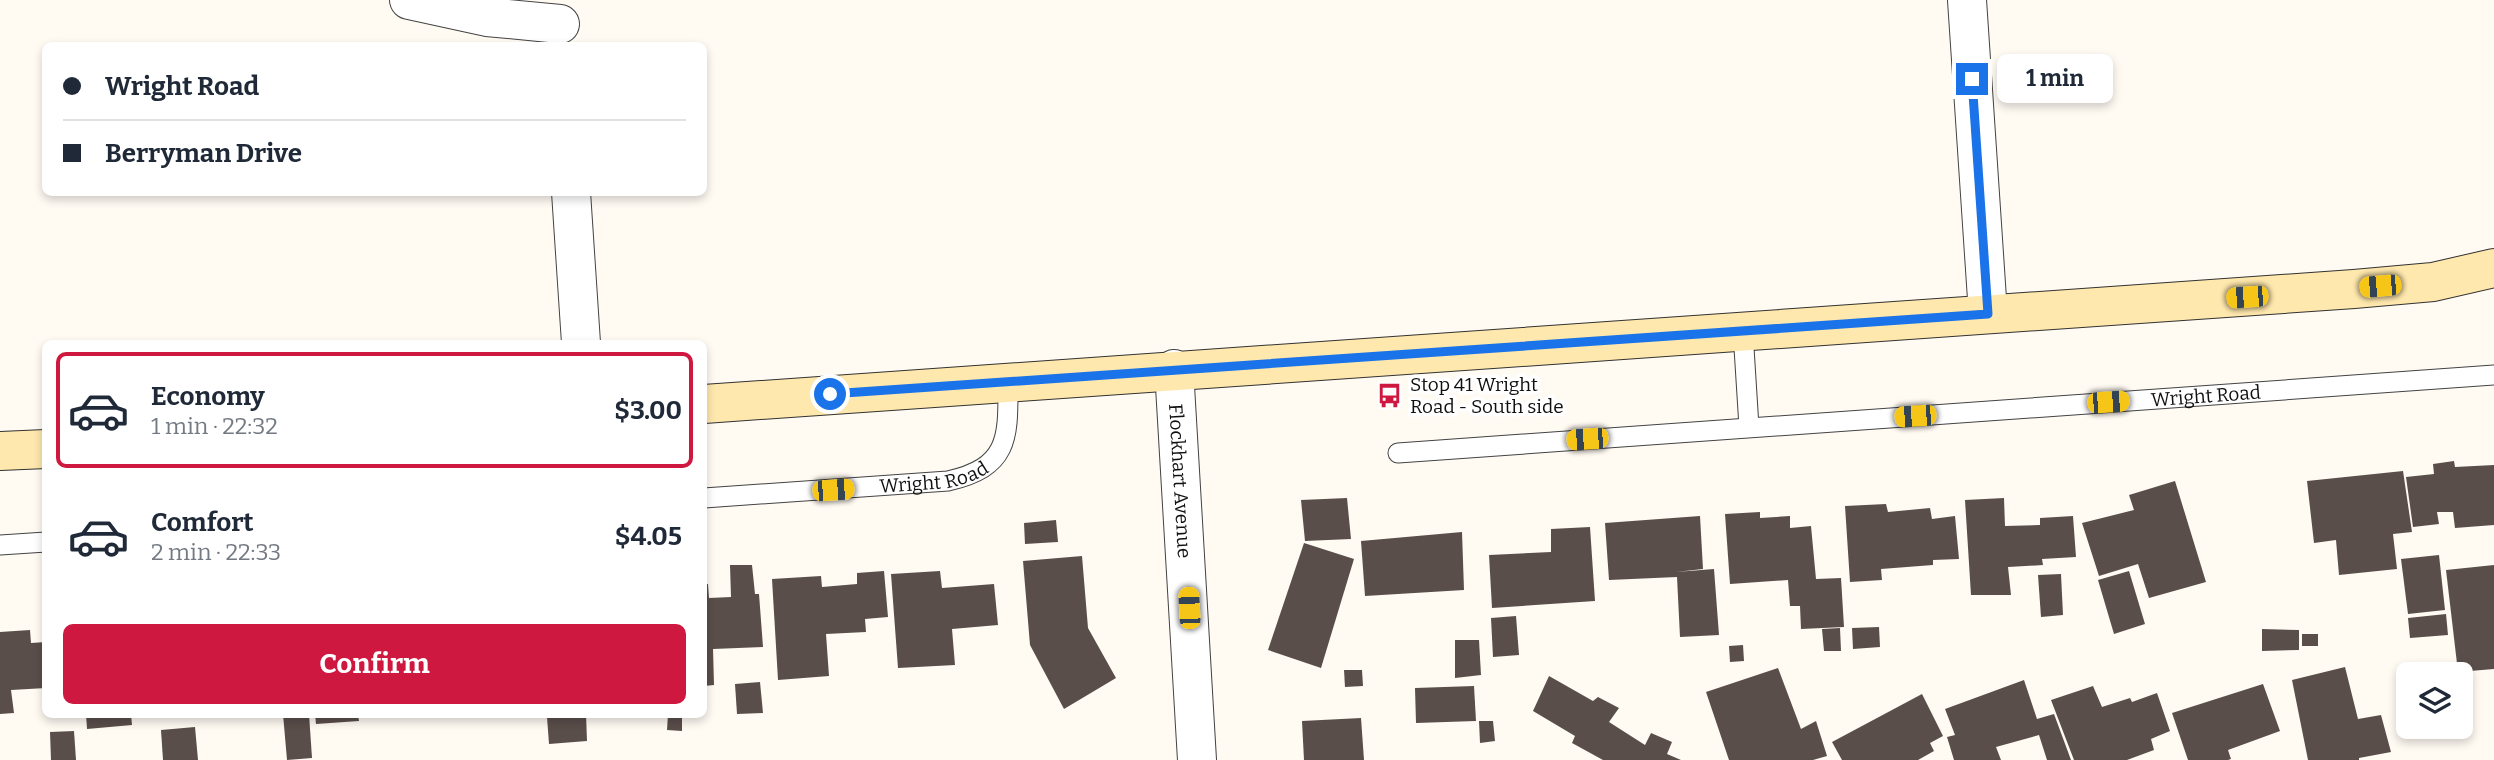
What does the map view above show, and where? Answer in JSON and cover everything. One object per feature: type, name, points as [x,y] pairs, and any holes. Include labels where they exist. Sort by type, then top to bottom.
[{"type":"main road","points":[[707,404],[2433,282],[2494,268]]},
{"type":"main road","points":[[2433,282],[2494,292]]},
{"type":"main road","points":[[0,451],[42,449]]},
{"type":"street","points":[[409,0],[487,17],[561,23]]},
{"type":"street","points":[[1967,0],[1988,314]]},
{"type":"street","points":[[570,196],[581,340]]},
{"type":"street","name":"Flockhart Avenue","points":[[1174,369],[1197,760]]},
{"type":"lane","points":[[1743,332],[1749,427]]},
{"type":"lane","name":"Wright Road","points":[[1398,453],[2494,375]]},
{"type":"lane","name":"Wright Road","points":[[707,498],[948,481],[972,476],[999,453],[1008,430],[1008,383]]},
{"type":"lane","points":[[0,545],[42,542]]},
{"type":"building","points":[[2454,461],[2455,467],[2494,465],[2494,525],[2455,528],[2453,512],[2437,512],[2439,524],[2413,527],[2406,477],[2434,474],[2433,464]]},
{"type":"building","points":[[2403,471],[2412,532],[2393,534],[2397,569],[2339,575],[2336,540],[2314,543],[2307,481]]},
{"type":"building","points":[[2175,481],[2206,582],[2149,598],[2138,564],[2099,576],[2082,523],[2134,510],[2129,495]]},
{"type":"building","points":[[1347,498],[1351,539],[1305,541],[1301,500]]},
{"type":"building","points":[[2004,498],[2005,526],[2040,525],[2040,518],[2073,516],[2076,557],[2042,559],[2043,565],[2008,567],[2011,595],[1971,595],[1965,500]]},
{"type":"building","points":[[1886,504],[1888,512],[1930,508],[1932,519],[1955,516],[1959,559],[1933,560],[1933,565],[1881,569],[1882,580],[1850,582],[1845,506]]},
{"type":"building","points":[[1760,512],[1760,518],[1790,516],[1790,528],[1811,526],[1816,579],[1841,578],[1844,627],[1801,629],[1800,606],[1790,606],[1788,580],[1730,584],[1725,514]]},
{"type":"building","points":[[1700,516],[1703,569],[1676,572],[1714,569],[1719,635],[1680,637],[1677,577],[1609,580],[1605,523]]},
{"type":"building","points":[[1056,520],[1058,542],[1025,544],[1024,523]]},
{"type":"building","points":[[1590,527],[1595,601],[1492,608],[1489,555],[1551,552],[1551,529]]},
{"type":"building","points":[[1462,532],[1464,590],[1365,596],[1361,541]]},
{"type":"building","points":[[1304,543],[1354,559],[1321,668],[1268,650]]},
{"type":"building","points":[[2439,555],[2445,610],[2408,614],[2401,559]]},
{"type":"building","points":[[1082,556],[1088,628],[1116,678],[1064,709],[1030,645],[1023,561]]},
{"type":"building","points":[[730,565],[752,565],[755,594],[759,594],[763,647],[713,649],[714,685],[707,686],[707,584],[709,598],[731,597]]},
{"type":"building","points":[[2494,565],[2494,669],[2473,671],[2473,662],[2457,662],[2446,570]]},
{"type":"building","points":[[884,571],[888,617],[865,619],[866,632],[826,634],[829,676],[778,680],[772,579],[821,576],[822,587],[857,584],[857,573]]},
{"type":"building","points":[[940,571],[942,588],[994,584],[998,625],[952,629],[955,665],[898,668],[891,574]]},
{"type":"building","points":[[2129,571],[2145,624],[2114,634],[2098,580]]},
{"type":"building","points":[[2061,574],[2063,615],[2041,617],[2038,575]]},
{"type":"building","points":[[2446,614],[2448,635],[2410,638],[2408,618]]},
{"type":"building","points":[[1516,616],[1519,655],[1493,657],[1491,618]]},
{"type":"building","points":[[1879,627],[1880,647],[1853,649],[1852,628]]},
{"type":"building","points":[[1840,628],[1841,651],[1824,651],[1822,629]]},
{"type":"building","points":[[2262,629],[2299,630],[2299,650],[2262,651]]},
{"type":"building","points":[[30,630],[31,643],[42,642],[42,688],[11,690],[14,713],[0,714],[0,632]]},
{"type":"building","points":[[2302,634],[2318,634],[2318,646],[2302,646]]},
{"type":"building","points":[[1455,640],[1479,640],[1481,675],[1455,678]]},
{"type":"building","points":[[1743,645],[1744,661],[1730,662],[1729,646]]},
{"type":"building","points":[[2345,667],[2358,719],[2381,715],[2391,752],[2359,760],[2308,760],[2292,680]]},
{"type":"building","points":[[1778,668],[1801,729],[1816,721],[1827,756],[1813,760],[1729,760],[1706,692]]},
{"type":"building","points":[[1344,670],[1362,670],[1363,686],[1345,687]]},
{"type":"building","points":[[1549,676],[1593,701],[1598,697],[1619,708],[1609,722],[1645,745],[1651,733],[1672,742],[1667,754],[1681,760],[1603,760],[1572,743],[1575,736],[1533,711]]},
{"type":"building","points":[[2024,680],[2037,719],[2054,714],[2071,760],[2047,760],[2039,735],[1996,747],[2001,760],[1954,760],[1947,737],[1955,735],[1945,709]]},
{"type":"building","points":[[760,682],[763,713],[737,714],[735,684]]},
{"type":"building","points":[[2263,684],[2280,731],[2228,750],[2231,759],[2228,760],[2188,760],[2172,713]]},
{"type":"building","points":[[1474,686],[1476,721],[1416,723],[1415,688]]},
{"type":"building","points":[[2093,686],[2102,707],[2130,698],[2132,702],[2157,693],[2170,731],[2151,739],[2154,750],[2127,760],[2074,760],[2051,700]]},
{"type":"building","points":[[1922,694],[1943,736],[1930,743],[1934,751],[1918,760],[1842,760],[1832,742]]},
{"type":"building","points":[[86,718],[131,718],[132,725],[87,729]]},
{"type":"building","points":[[283,718],[309,718],[312,758],[287,760]]},
{"type":"building","points":[[315,718],[359,718],[359,721],[316,724]]},
{"type":"building","points":[[547,718],[586,718],[587,741],[549,744]]},
{"type":"building","points":[[668,718],[682,718],[682,731],[667,730]]},
{"type":"building","points":[[1361,718],[1364,760],[1304,760],[1302,721]]},
{"type":"building","points":[[1479,721],[1493,721],[1495,741],[1480,743]]},
{"type":"building","points":[[195,727],[198,760],[163,760],[161,730]]},
{"type":"building","points":[[74,731],[76,760],[51,760],[50,732]]},
{"type":"place","name":"Stop 41 Wright Road - South side","points":[[1390,395]]},
{"type":"route","points":[[830,394],[1988,314],[1972,79]]}]
